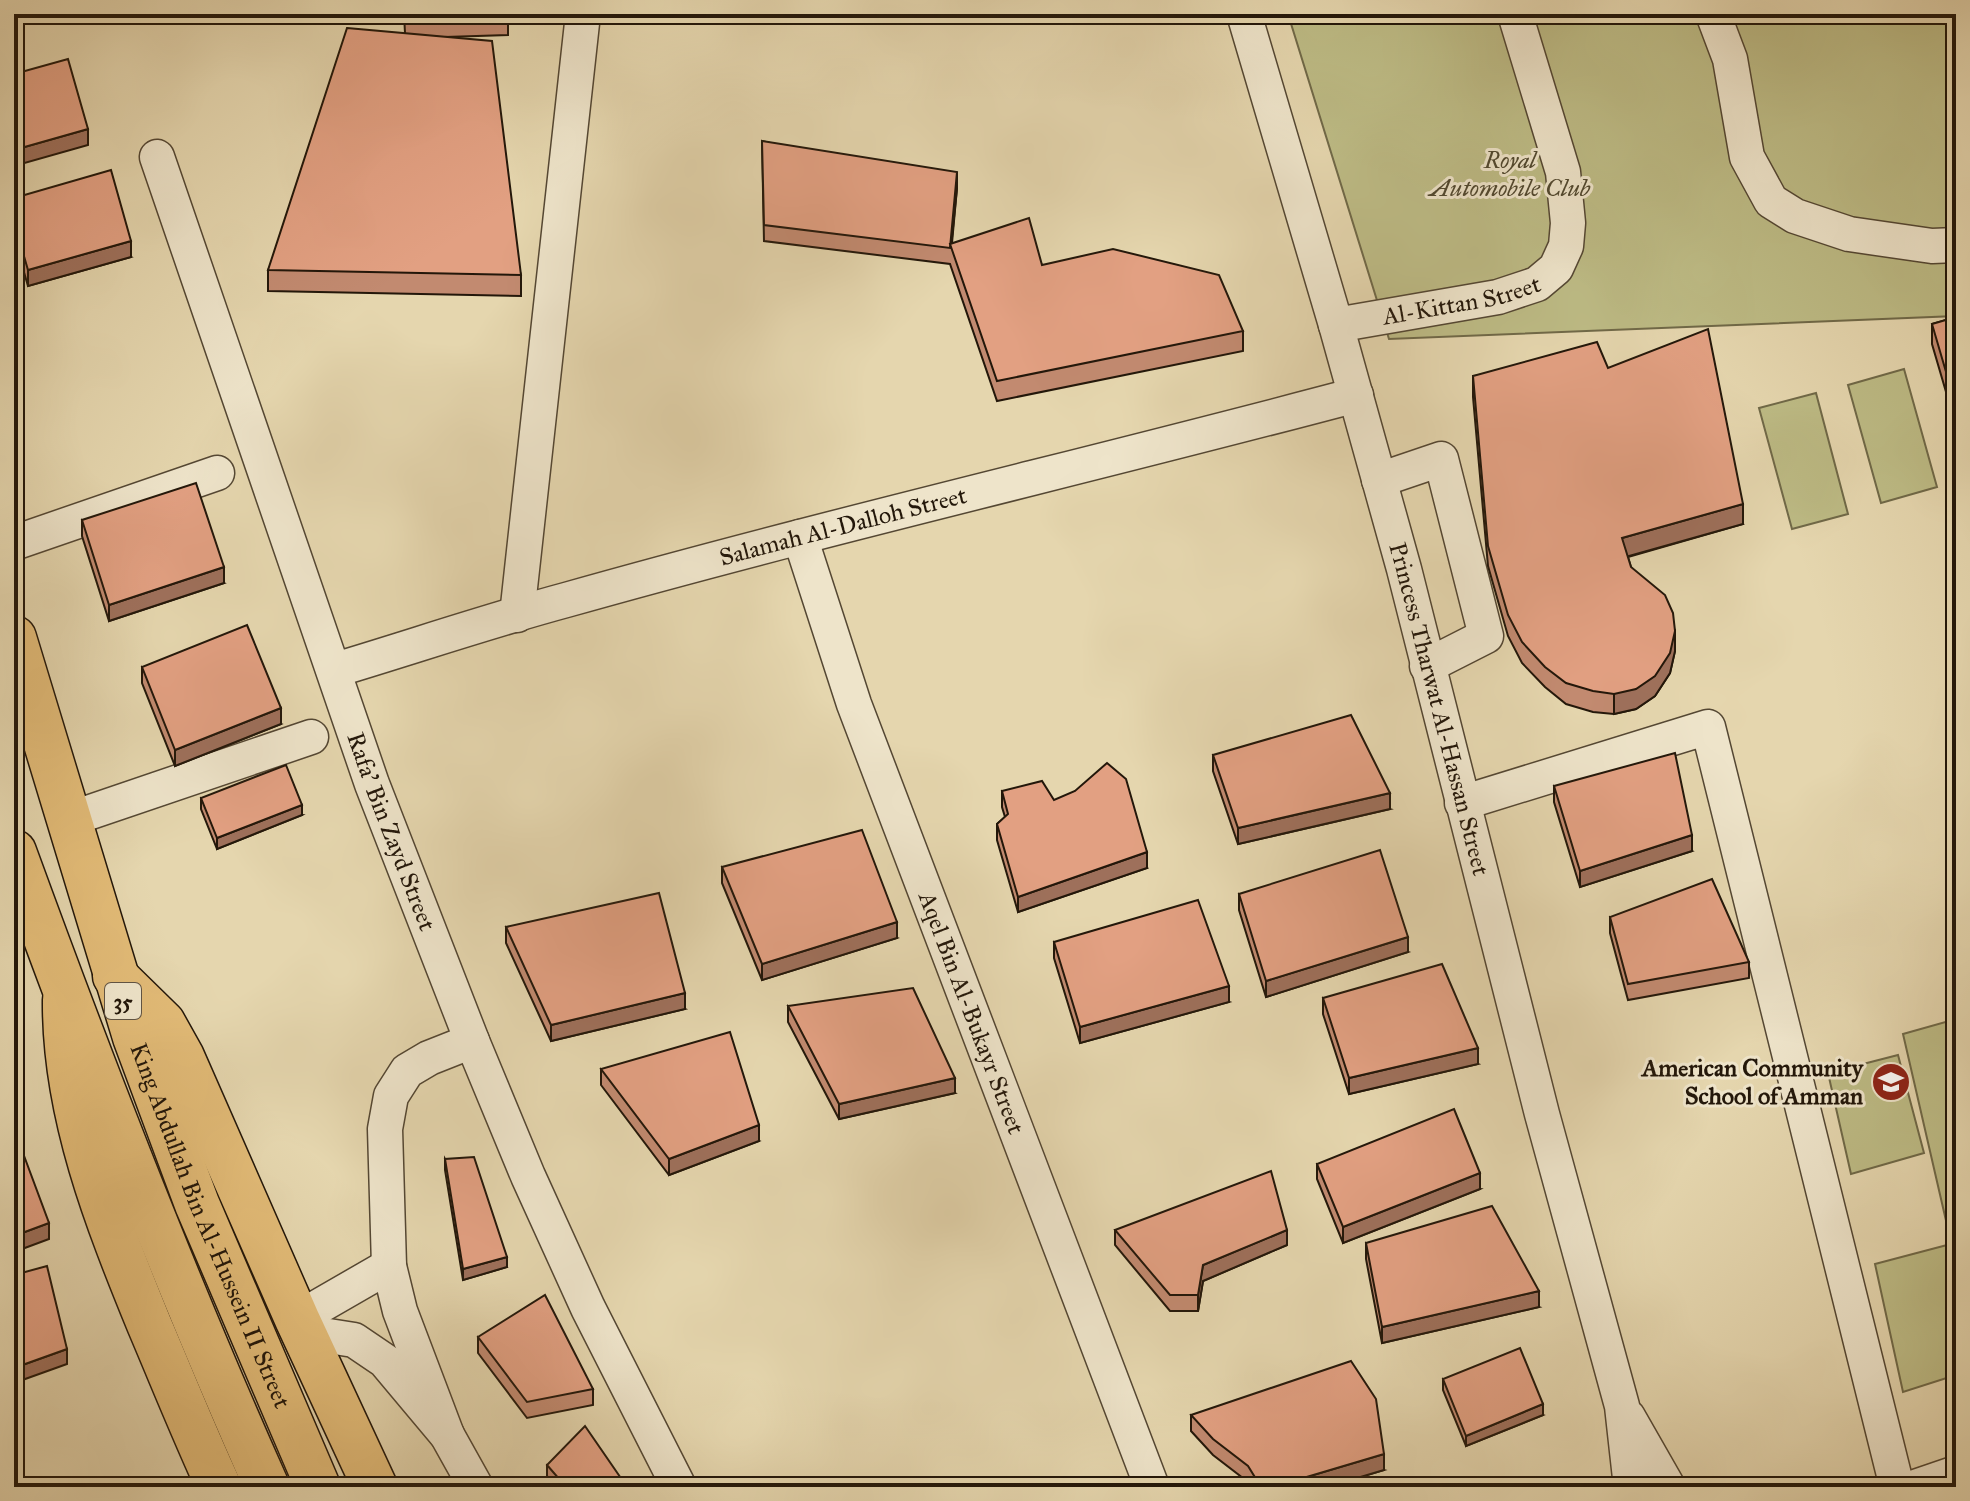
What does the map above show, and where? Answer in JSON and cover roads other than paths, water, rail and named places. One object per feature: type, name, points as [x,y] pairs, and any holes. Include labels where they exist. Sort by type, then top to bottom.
[{"type":"main road","name":"King Abdullah Bin Al-Hussein II Street","points":[[14,638],[135,1037],[197,1204],[318,1487]]},
{"type":"main road","name":"King Abdullah Bin Al-Hussein II Street","points":[[14,852],[65,993],[155,1221],[267,1487]]},
{"type":"main road","points":[[115,976],[163,1023],[182,1057],[375,1487]]},
{"type":"main road","points":[[65,993],[65,1032],[70,1073],[91,1167],[118,1248],[219,1487]]},
{"type":"street","points":[[517,615],[583,14]]},
{"type":"street","name":"Princess Tharwat Al-Hassan Street","points":[[1244,14],[1404,569],[1542,1114],[1622,1406],[1631,1487]]},
{"type":"street","name":"Al-Kittan Street","points":[[1336,325],[1498,297],[1537,284],[1556,268],[1566,246],[1568,223],[1563,172],[1515,14]]},
{"type":"street","points":[[1713,14],[1730,59],[1747,157],[1771,201],[1795,216],[1849,234],[1932,246],[1956,245]]},
{"type":"street","name":"Rafa' Bin Zayd Street","points":[[157,157],[372,784],[472,1041],[528,1176],[588,1308],[679,1487]]},
{"type":"street","name":"Salamah Al-Dalloh Street","points":[[335,670],[517,615],[800,537],[1356,395]]},
{"type":"street","points":[[1379,480],[1441,459],[1486,636],[1427,666]]},
{"type":"street","points":[[14,543],[217,473]]},
{"type":"street","name":"Aqel Bin Al-Bukayr Street","points":[[800,537],[854,704],[1152,1487]]},
{"type":"street","points":[[1462,803],[1708,727],[1897,1487]]},
{"type":"street","points":[[70,819],[311,737]]},
{"type":"street","points":[[472,1041],[429,1058],[407,1071],[391,1096],[385,1129],[389,1266],[400,1311],[447,1435],[476,1487]]},
{"type":"street","points":[[300,1325],[389,1266]]},
{"type":"street","points":[[300,1325],[354,1340],[385,1361],[447,1435]]},
{"type":"street","name":"Princess Tharwat Al-Hassan Street","points":[[1622,1406],[1668,1487]]},
{"type":"street","points":[[1915,1487],[1956,1473]]},
{"type":"place","name":"American Community School of Amman","points":[[1891,1082]]},
{"type":"park label","name":"Royal Automobile Club","points":[[1510,174]]}]
